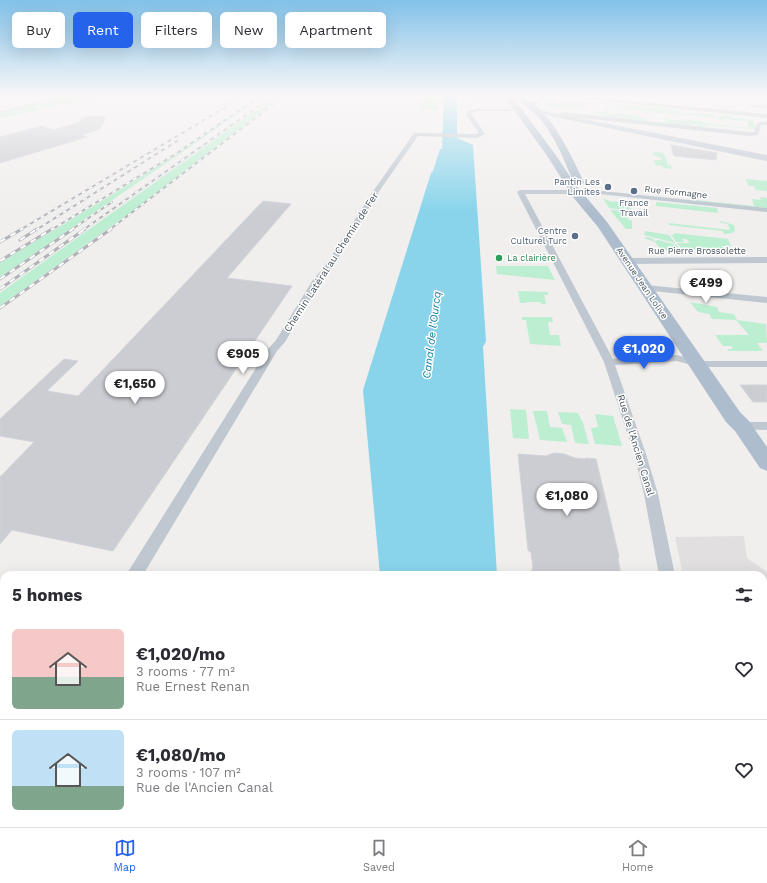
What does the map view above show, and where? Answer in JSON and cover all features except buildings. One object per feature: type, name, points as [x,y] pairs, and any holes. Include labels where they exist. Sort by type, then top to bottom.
[{"type":"main road","name":"Avenue Jean Lolive","points":[[537,135],[576,195],[603,225],[733,417],[742,426],[767,463]]},
{"type":"main road","points":[[555,135],[569,157],[583,191],[599,214],[603,225]]},
{"type":"street","name":"Chemin Latéral au Chemin de Fer","points":[[136,571],[264,362],[285,333],[318,278],[326,271],[377,190],[416,135]]},
{"type":"street","name":"Chemin Latéral au Chemin de Fer","points":[[430,135],[473,136],[479,135]]},
{"type":"street","points":[[650,135],[767,158]]},
{"type":"street","name":"Rue Formagne","points":[[583,191],[767,210]]},
{"type":"street","name":"Rue de l'Ancien Canal","points":[[569,192],[520,192],[610,362],[642,461],[666,571]]},
{"type":"street","name":"Rue Pierre Brossolette","points":[[628,261],[767,260]]},
{"type":"street","points":[[646,288],[767,300]]},
{"type":"street","points":[[610,362],[677,358],[698,364],[767,364]]},
{"type":"street","points":[[742,426],[767,426]]},
{"type":"shaded area","points":[[744,536],[747,558],[766,571],[682,571],[675,537]]},
{"type":"green space","points":[[204,135],[208,135],[0,277],[0,263],[141,177]]},
{"type":"green space","points":[[222,135],[233,135],[144,203],[0,306],[0,293]]},
{"type":"green space","points":[[653,152],[664,153],[668,165],[671,165],[672,169],[655,165],[654,160],[662,160],[661,158],[653,155]]},
{"type":"green space","points":[[745,179],[767,181],[767,191],[756,190],[754,186],[749,186]]},
{"type":"green space","points":[[760,197],[767,198],[767,208],[696,200],[754,206],[752,199],[761,200]]},
{"type":"green space","points":[[603,198],[609,201],[630,203],[631,211],[609,208]]},
{"type":"green space","points":[[656,202],[717,208],[718,213],[656,206]]},
{"type":"green space","points":[[610,210],[628,211],[628,220],[632,220],[632,229],[626,229]]},
{"type":"green space","points":[[721,221],[734,225],[735,231],[724,234],[723,231],[669,225],[668,223],[730,230],[728,224],[719,222]]},
{"type":"green space","points":[[645,231],[669,235],[675,243],[644,235]]},
{"type":"green space","points":[[674,233],[728,239],[731,246],[722,246],[724,249],[682,249],[677,243],[690,243],[686,239],[682,239],[684,242],[676,242],[671,234],[674,235]]},
{"type":"green space","points":[[647,237],[655,239],[653,239],[654,241],[658,240],[677,245],[679,249],[672,249],[674,251],[662,251],[655,242],[644,238]]},
{"type":"green space","points":[[496,266],[548,266],[555,280],[497,274]]},
{"type":"green space","points":[[518,291],[548,292],[548,295],[544,295],[546,304],[541,304],[541,302],[520,303]]},
{"type":"green space","points":[[690,302],[717,307],[719,312],[734,314],[737,320],[766,324],[767,343],[757,343],[763,351],[729,351],[727,349],[733,349],[731,346],[723,346],[715,335],[749,335],[736,320],[712,319],[709,314],[698,312]]},
{"type":"green space","points":[[522,317],[552,317],[553,322],[548,322],[550,335],[559,335],[561,346],[530,344],[526,320],[522,320]]},
{"type":"green space","points":[[510,409],[526,410],[529,439],[513,438]]},
{"type":"green space","points":[[533,411],[547,411],[550,427],[562,428],[567,442],[540,440]]},
{"type":"green space","points":[[558,412],[578,413],[583,423],[589,444],[575,443],[571,425],[562,424]]},
{"type":"green space","points":[[595,414],[613,416],[622,446],[595,444],[591,428],[598,427]]},
{"type":"water","name":"Canal de l'Ourcq","points":[[443,135],[457,135],[457,138],[473,145],[486,341],[483,347],[497,571],[380,571],[363,390],[431,173],[440,149],[442,149]]},
{"type":"railway","points":[[20,230],[179,135]]},
{"type":"railway","points":[[51,230],[174,155],[204,135]]},
{"type":"railway","points":[[83,230],[218,135]]},
{"type":"railway","points":[[109,230],[234,135]]},
{"type":"railway","points":[[36,230],[177,141]]},
{"type":"railway","points":[[71,230],[112,202]]},
{"type":"railway","points":[[0,242],[22,229]]},
{"type":"railway","points":[[20,240],[37,229]]},
{"type":"railway","points":[[0,261],[52,229]]},
{"type":"railway","points":[[0,279],[73,229]]},
{"type":"railway","points":[[0,289],[85,229]]},
{"type":"railway","points":[[0,308],[111,229]]},
{"type":"place","name":"Pantin Les Limites","points":[[608,187]]},
{"type":"place","name":"France Travail","points":[[634,191]]},
{"type":"place","name":"Centre Culturel Turc","points":[[575,236]]},
{"type":"place","name":"La clairière","points":[[499,258]]}]
